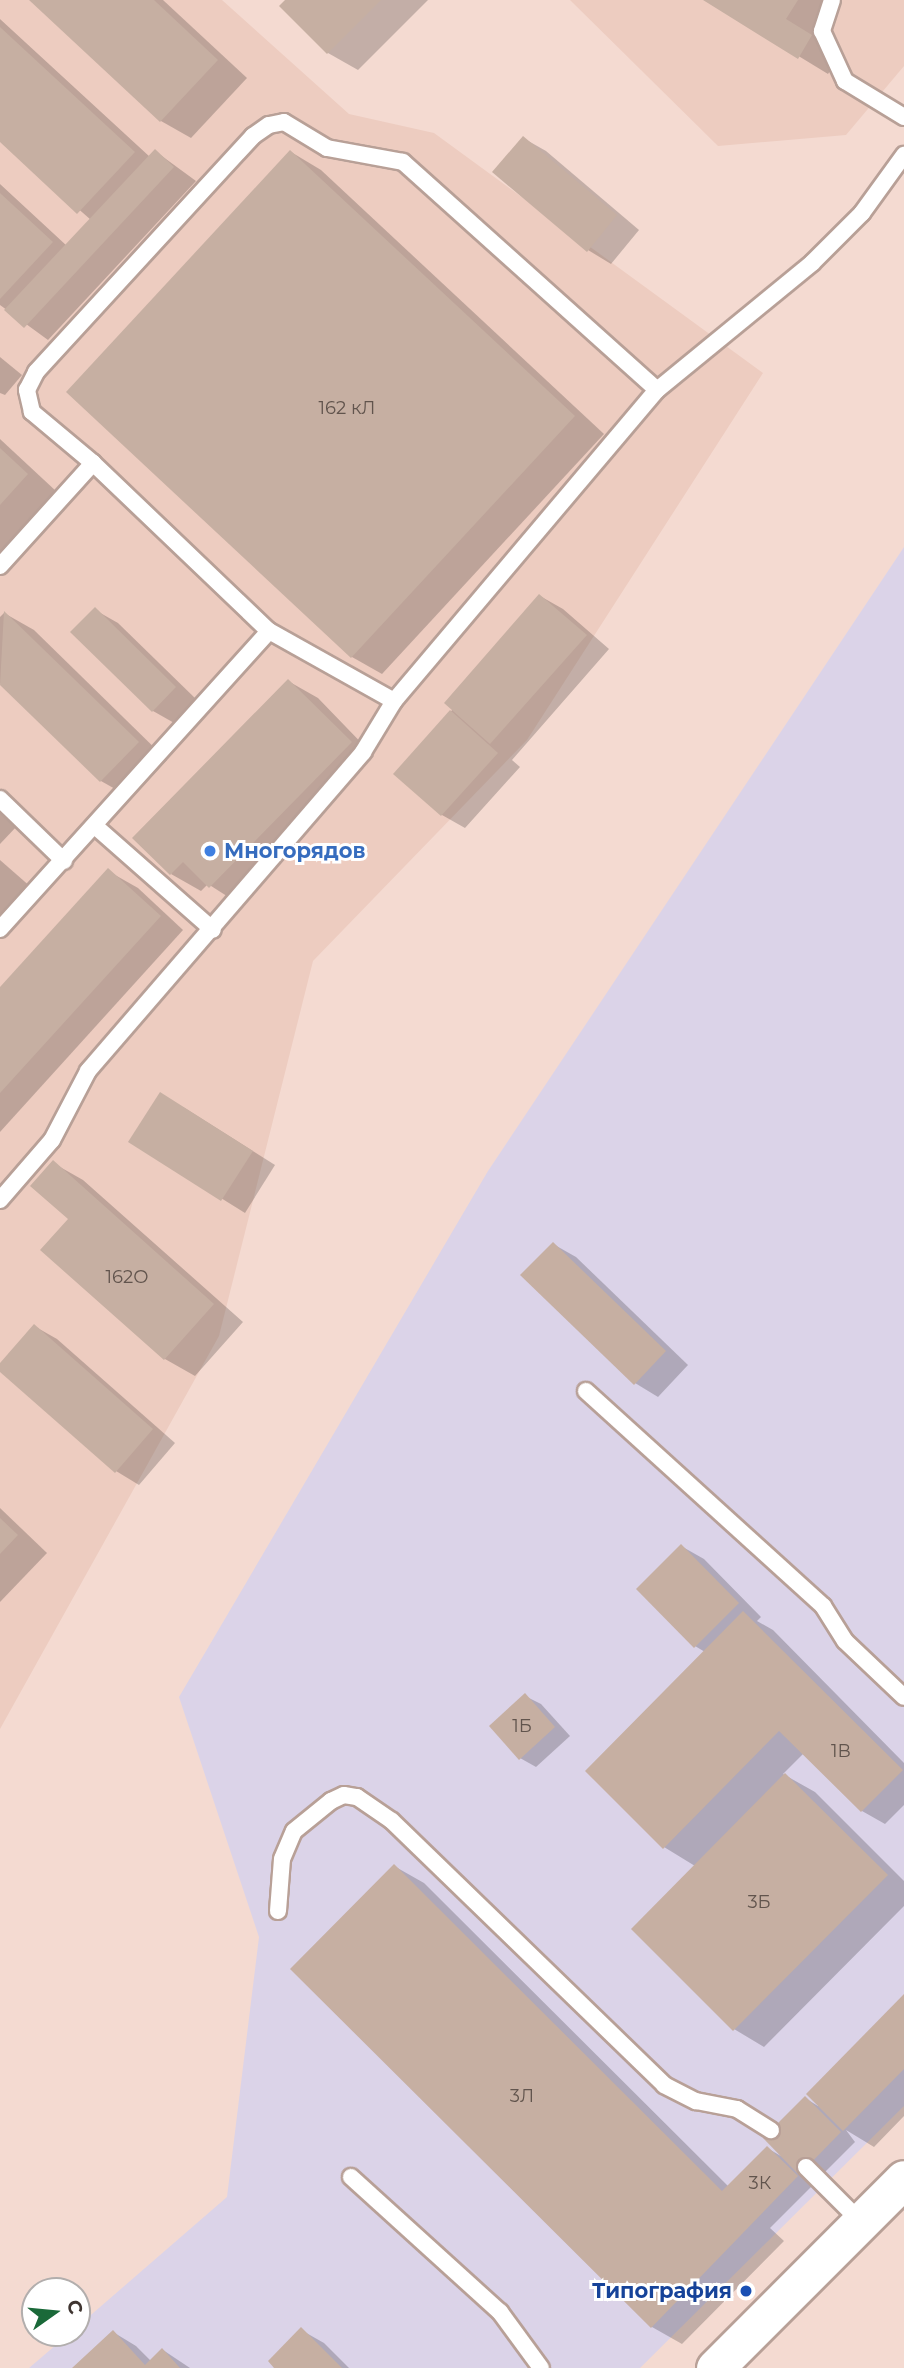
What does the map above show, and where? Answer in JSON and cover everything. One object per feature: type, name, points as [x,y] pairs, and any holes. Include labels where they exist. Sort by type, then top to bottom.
[{"type":"street","points":[[715,2368],[904,2179]]},
{"type":"lane","points":[[832,0],[822,31],[845,80],[904,117]]},
{"type":"lane","points":[[394,701],[269,631],[93,463],[32,412],[27,390],[36,372],[253,136],[269,125],[284,122],[327,148],[403,162],[657,390]]},
{"type":"lane","points":[[0,1200],[52,1140],[88,1071],[213,930],[363,752],[394,701],[657,390],[812,263],[862,213],[904,155]]},
{"type":"lane","points":[[0,566],[93,463]]},
{"type":"lane","points":[[0,929],[269,631]]},
{"type":"lane","points":[[0,799],[64,861]]},
{"type":"lane","points":[[95,826],[213,930]]},
{"type":"lane","points":[[586,1391],[823,1606],[845,1641],[904,1697]]},
{"type":"lane","points":[[278,1912],[282,1859],[294,1830],[331,1801],[344,1795],[358,1797],[392,1821],[664,2085],[696,2101],[737,2109],[771,2130]]},
{"type":"lane","points":[[806,2167],[861,2222]]},
{"type":"lane","points":[[351,2177],[500,2312],[541,2368]]},
{"type":"shaded area","name":"Многорядов","points":[[0,0],[222,0],[349,114],[434,133],[763,373],[527,740],[313,961],[219,1336],[0,1729]]},
{"type":"shaded area","points":[[570,0],[904,0],[904,66],[846,135],[718,146]]},
{"type":"shaded area","points":[[904,547],[904,2106],[640,2368],[29,2368],[54,2347],[91,2347],[91,2315],[227,2197],[259,1937],[179,1697],[488,1171]]},
{"type":"building","points":[[29,0],[154,0],[218,60],[160,122]]},
{"type":"building","points":[[285,0],[381,0],[327,54],[279,6]]},
{"type":"building","points":[[703,0],[798,0],[786,19],[812,35],[798,59]]},
{"type":"building","points":[[0,27],[135,152],[77,214],[0,142]]},
{"type":"building","points":[[523,136],[617,215],[587,252],[492,172]]},
{"type":"building","points":[[155,149],[174,167],[24,328],[4,310]]},
{"type":"building","points":[[290,150],[575,416],[351,658],[66,392]]},
{"type":"building","points":[[0,193],[53,242],[0,299]]},
{"type":"building","points":[[0,448],[28,474],[0,505]]},
{"type":"building","points":[[539,594],[587,635],[490,744],[444,703]]},
{"type":"building","points":[[95,607],[176,687],[152,712],[70,632]]},
{"type":"building","points":[[4,611],[139,742],[100,782],[0,685]]},
{"type":"building","points":[[288,679],[352,742],[209,888],[183,862],[170,875],[132,838]]},
{"type":"building","points":[[450,710],[498,753],[441,816],[393,774]]},
{"type":"building","points":[[108,868],[161,916],[0,1093],[0,987]]},
{"type":"building","points":[[160,1092],[253,1151],[221,1201],[128,1142]]},
{"type":"building","points":[[53,1160],[214,1304],[164,1360],[40,1250],[68,1219],[30,1186]]},
{"type":"building","points":[[553,1242],[666,1351],[634,1385],[520,1275]]},
{"type":"building","points":[[34,1324],[153,1429],[115,1473],[0,1372],[0,1363]]},
{"type":"building","points":[[0,1518],[18,1535],[0,1554]]},
{"type":"building","points":[[681,1544],[739,1603],[694,1648],[636,1589]]},
{"type":"building","points":[[743,1611],[903,1770],[861,1812],[779,1731],[663,1849],[585,1771]]},
{"type":"building","points":[[525,1693],[555,1727],[519,1760],[489,1726]]},
{"type":"building","points":[[785,1773],[888,1875],[733,2031],[631,1929]]},
{"type":"building","points":[[394,1864],[722,2191],[767,2146],[798,2176],[651,2328],[290,1969]]},
{"type":"building","points":[[904,1994],[904,2069],[843,2131],[806,2094]]},
{"type":"building","points":[[805,2096],[841,2132],[799,2175],[763,2138]]},
{"type":"building","points":[[301,2327],[342,2368],[274,2368],[268,2361]]},
{"type":"building","points":[[113,2330],[145,2365],[162,2348],[180,2368],[72,2368]]},
{"type":"place","name":"Многорядов","points":[[210,851]]},
{"type":"place","name":"Типография","points":[[746,2291]]}]
